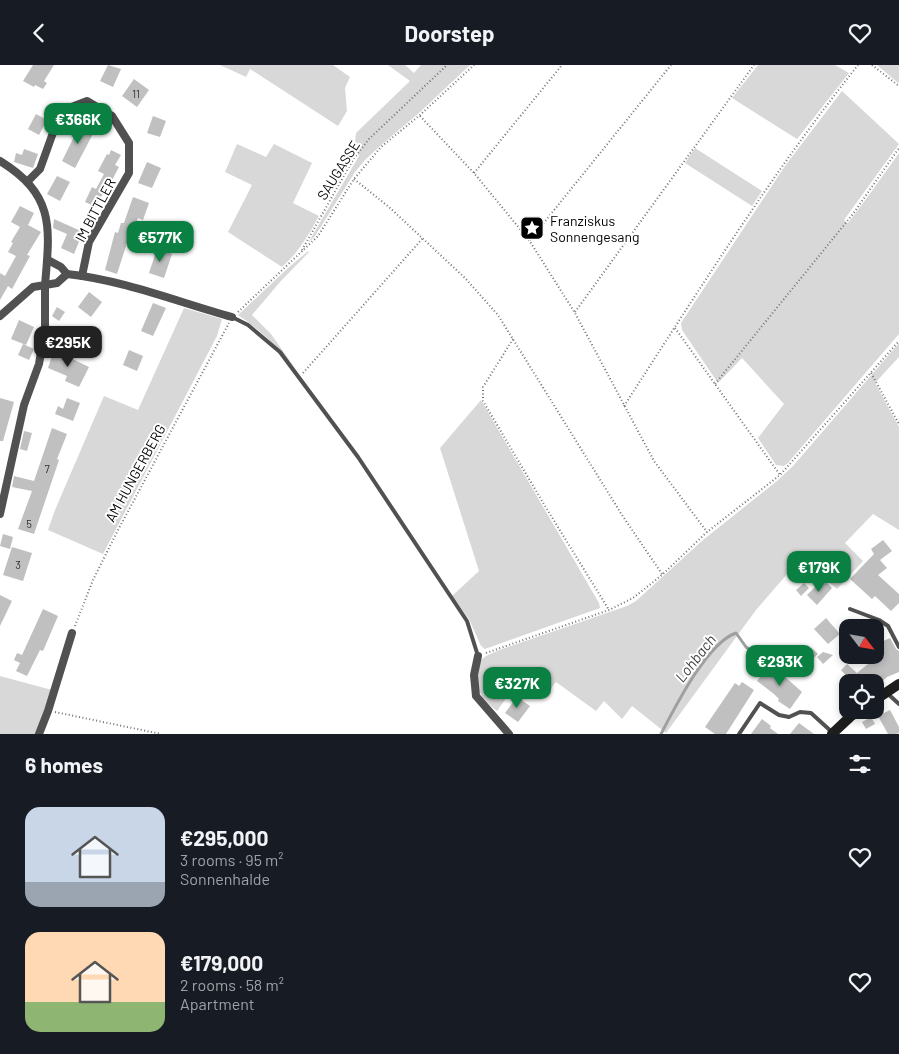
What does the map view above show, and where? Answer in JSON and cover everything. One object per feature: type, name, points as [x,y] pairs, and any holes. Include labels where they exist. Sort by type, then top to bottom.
[{"type":"street","name":"IM BITTLER","points":[[27,182],[40,169],[54,130],[68,108],[87,101],[112,117],[129,143],[129,173],[89,242],[82,275]]},
{"type":"street","points":[[0,161],[14,169],[38,194],[48,223],[45,328],[39,364],[24,405],[0,514]]},
{"type":"street","points":[[48,260],[61,267],[67,274],[82,275],[232,317]]},
{"type":"street","points":[[0,316],[33,287],[57,283],[67,274]]},
{"type":"street","points":[[39,734],[72,633]]},
{"type":"street","points":[[478,656],[474,675],[476,696],[508,734]]},
{"type":"street","points":[[886,692],[899,684]]},
{"type":"street","points":[[833,733],[848,719]]},
{"type":"lane","points":[[232,317],[248,325],[280,352],[300,377],[358,457],[467,621],[478,656]]},
{"type":"lane","points":[[850,609],[879,620],[888,626],[899,647]]},
{"type":"lane","points":[[886,692],[899,704]]},
{"type":"lane","points":[[738,734],[760,703],[779,715],[789,717],[800,712],[811,713],[833,733]]},
{"type":"path","name":"SAUGASSE","points":[[300,253],[354,158],[369,139],[447,65]]},
{"type":"path","name":"AM HUNGERBERG","points":[[72,633],[93,580],[118,530],[232,317],[318,237],[354,179],[381,147],[420,115],[474,65]]},
{"type":"path","points":[[474,173],[562,65]]},
{"type":"path","points":[[530,240],[671,65]]},
{"type":"path","points":[[575,313],[754,65]]},
{"type":"path","points":[[624,406],[753,207],[798,142],[858,65]]},
{"type":"path","points":[[872,65],[899,87]]},
{"type":"path","points":[[420,115],[474,173],[530,240],[575,313],[654,461],[707,532]]},
{"type":"path","points":[[716,384],[853,214],[899,148]]},
{"type":"path","points":[[354,179],[423,238],[465,278],[498,315],[622,515],[662,575]]},
{"type":"path","points":[[300,377],[423,238]]},
{"type":"path","points":[[675,327],[780,475]]},
{"type":"path","points":[[513,339],[483,387],[483,401],[609,610]]},
{"type":"path","points":[[478,656],[609,610],[634,598],[662,575],[707,532],[780,475],[899,341]]},
{"type":"path","points":[[871,373],[899,424]]},
{"type":"path","points":[[48,711],[161,734]]},
{"type":"shaded area","points":[[220,65],[333,65],[350,77],[345,88],[347,111],[338,126],[250,69],[246,77]]},
{"type":"shaded area","points":[[388,65],[405,65],[414,73],[421,65],[470,65],[365,160],[355,172],[315,236],[308,243],[359,156],[355,142],[356,133],[410,81]]},
{"type":"shaded area","points":[[758,65],[835,65],[849,73],[797,139],[732,98]]},
{"type":"shaded area","points":[[877,65],[899,65],[899,83],[897,82]]},
{"type":"shaded area","points":[[842,91],[899,144],[844,220],[848,223],[899,153],[899,334],[787,464],[784,466],[776,465],[758,438],[784,404],[742,358],[718,383],[682,330],[681,323],[785,166]]},
{"type":"shaded area","points":[[237,144],[266,157],[274,144],[312,163],[293,203],[319,216],[298,250],[282,267],[228,232],[252,185],[225,172]]},
{"type":"shaded area","points":[[695,148],[762,191],[752,206],[685,163]]},
{"type":"shaded area","points":[[310,251],[252,315],[271,334],[295,368],[268,339],[238,315],[288,268]]},
{"type":"shaded area","points":[[184,308],[222,319],[217,336],[103,554],[48,530],[104,396],[138,410]]},
{"type":"shaded area","points":[[899,343],[899,357],[875,383],[899,427],[899,530],[873,514],[845,543],[863,561],[837,589],[801,558],[756,610],[666,733],[632,706],[622,719],[604,701],[596,711],[556,682],[551,688],[526,670],[497,711],[481,695],[477,679],[478,662],[486,656],[627,606],[636,601],[703,540],[793,466]]},
{"type":"shaded area","points":[[481,400],[599,603],[600,608],[485,649],[481,646],[469,619],[452,596],[479,571],[440,448]]},
{"type":"shaded area","points":[[0,676],[52,690],[37,734],[0,734]]},
{"type":"building","points":[[33,65],[54,65],[44,81],[47,83],[43,89],[23,81]]},
{"type":"building","points":[[108,65],[121,69],[113,87],[100,81]]},
{"type":"building","points":[[134,79],[149,90],[137,107],[122,96]]},
{"type":"building","points":[[36,114],[47,120],[39,135],[28,129]]},
{"type":"building","points":[[153,116],[166,121],[160,137],[147,133]]},
{"type":"building","points":[[80,121],[95,130],[75,168],[62,161]]},
{"type":"building","points":[[24,149],[38,154],[33,168],[14,162],[16,153],[22,155]]},
{"type":"building","points":[[111,150],[121,155],[115,165],[119,167],[111,182],[109,181],[96,207],[85,202],[92,187],[96,189],[104,174],[98,171]]},
{"type":"building","points":[[147,162],[161,168],[152,188],[138,183]]},
{"type":"building","points":[[57,176],[70,182],[60,201],[47,194]]},
{"type":"building","points":[[133,197],[149,203],[143,220],[138,218],[129,244],[127,243],[117,274],[105,270],[115,232],[118,233],[121,223],[124,223]]},
{"type":"building","points":[[20,206],[34,213],[28,225],[41,232],[27,255],[30,256],[12,289],[8,286],[0,300],[0,273],[5,276],[16,256],[8,252],[13,243],[11,242],[20,227],[11,222]]},
{"type":"building","points":[[54,219],[83,232],[74,254],[61,248],[67,234],[53,228]]},
{"type":"building","points":[[157,249],[172,254],[164,278],[149,273]]},
{"type":"building","points":[[89,292],[102,302],[91,317],[78,307]]},
{"type":"building","points":[[153,303],[166,308],[153,336],[141,331]]},
{"type":"building","points":[[57,307],[65,312],[59,321],[52,316]]},
{"type":"building","points":[[19,320],[34,327],[26,345],[11,339]]},
{"type":"building","points":[[81,328],[93,335],[84,348],[73,340]]},
{"type":"building","points":[[23,344],[34,349],[29,360],[18,355]]},
{"type":"building","points":[[54,350],[89,367],[79,387],[65,381],[67,376],[48,368]]},
{"type":"building","points":[[129,350],[143,356],[137,371],[123,365]]},
{"type":"building","points":[[0,398],[14,402],[3,441],[0,441]]},
{"type":"building","points":[[67,398],[80,403],[73,421],[55,414],[58,406],[63,409]]},
{"type":"building","points":[[52,428],[67,434],[57,459],[59,460],[34,534],[18,529],[32,491],[12,487],[14,476],[34,481]]},
{"type":"building","points":[[24,431],[32,433],[27,451],[20,449]]},
{"type":"building","points":[[3,534],[13,537],[10,549],[0,546]]},
{"type":"building","points":[[883,540],[892,551],[880,560],[887,568],[878,575],[899,594],[899,603],[891,611],[875,596],[872,599],[850,579],[874,554],[871,549]]},
{"type":"building","points":[[12,547],[32,553],[23,581],[3,575]]},
{"type":"building","points":[[820,582],[823,585],[826,582],[832,588],[817,605],[807,595]]},
{"type":"building","points":[[804,583],[809,588],[801,596],[796,590]]},
{"type":"building","points":[[0,595],[12,601],[0,626]]},
{"type":"building","points":[[43,609],[58,616],[43,651],[40,650],[27,676],[16,671],[20,663],[14,660],[17,653],[22,655]]},
{"type":"building","points":[[826,618],[839,635],[828,644],[814,629]]},
{"type":"building","points":[[890,638],[899,651],[899,672],[884,680],[884,674],[845,674],[841,670],[847,664],[857,673],[868,664],[884,664],[884,641]]},
{"type":"building","points":[[807,647],[813,649],[818,654],[806,665],[797,655]]},
{"type":"building","points":[[823,652],[833,655],[823,664],[817,657]]},
{"type":"building","points":[[775,668],[802,692],[790,709],[778,701],[779,699],[774,694],[757,681],[766,669],[772,673]]},
{"type":"building","points":[[742,682],[754,690],[726,734],[715,734],[705,727],[735,683],[739,686]]},
{"type":"building","points":[[517,697],[530,706],[518,722],[505,713]]},
{"type":"building","points":[[890,710],[899,727],[899,733],[888,734],[880,719],[884,719],[884,713]]},
{"type":"building","points":[[762,719],[771,726],[770,728],[778,734],[751,734]]},
{"type":"building","points":[[872,719],[875,724],[866,729],[862,722]]},
{"type":"building","points":[[799,723],[814,734],[790,734]]},
{"type":"waterway","name":"Lohbach","points":[[661,734],[703,662],[725,639],[736,633],[746,647],[761,658]]},
{"type":"place","name":"Franziskus Sonnengesang","points":[[532,228]]}]
